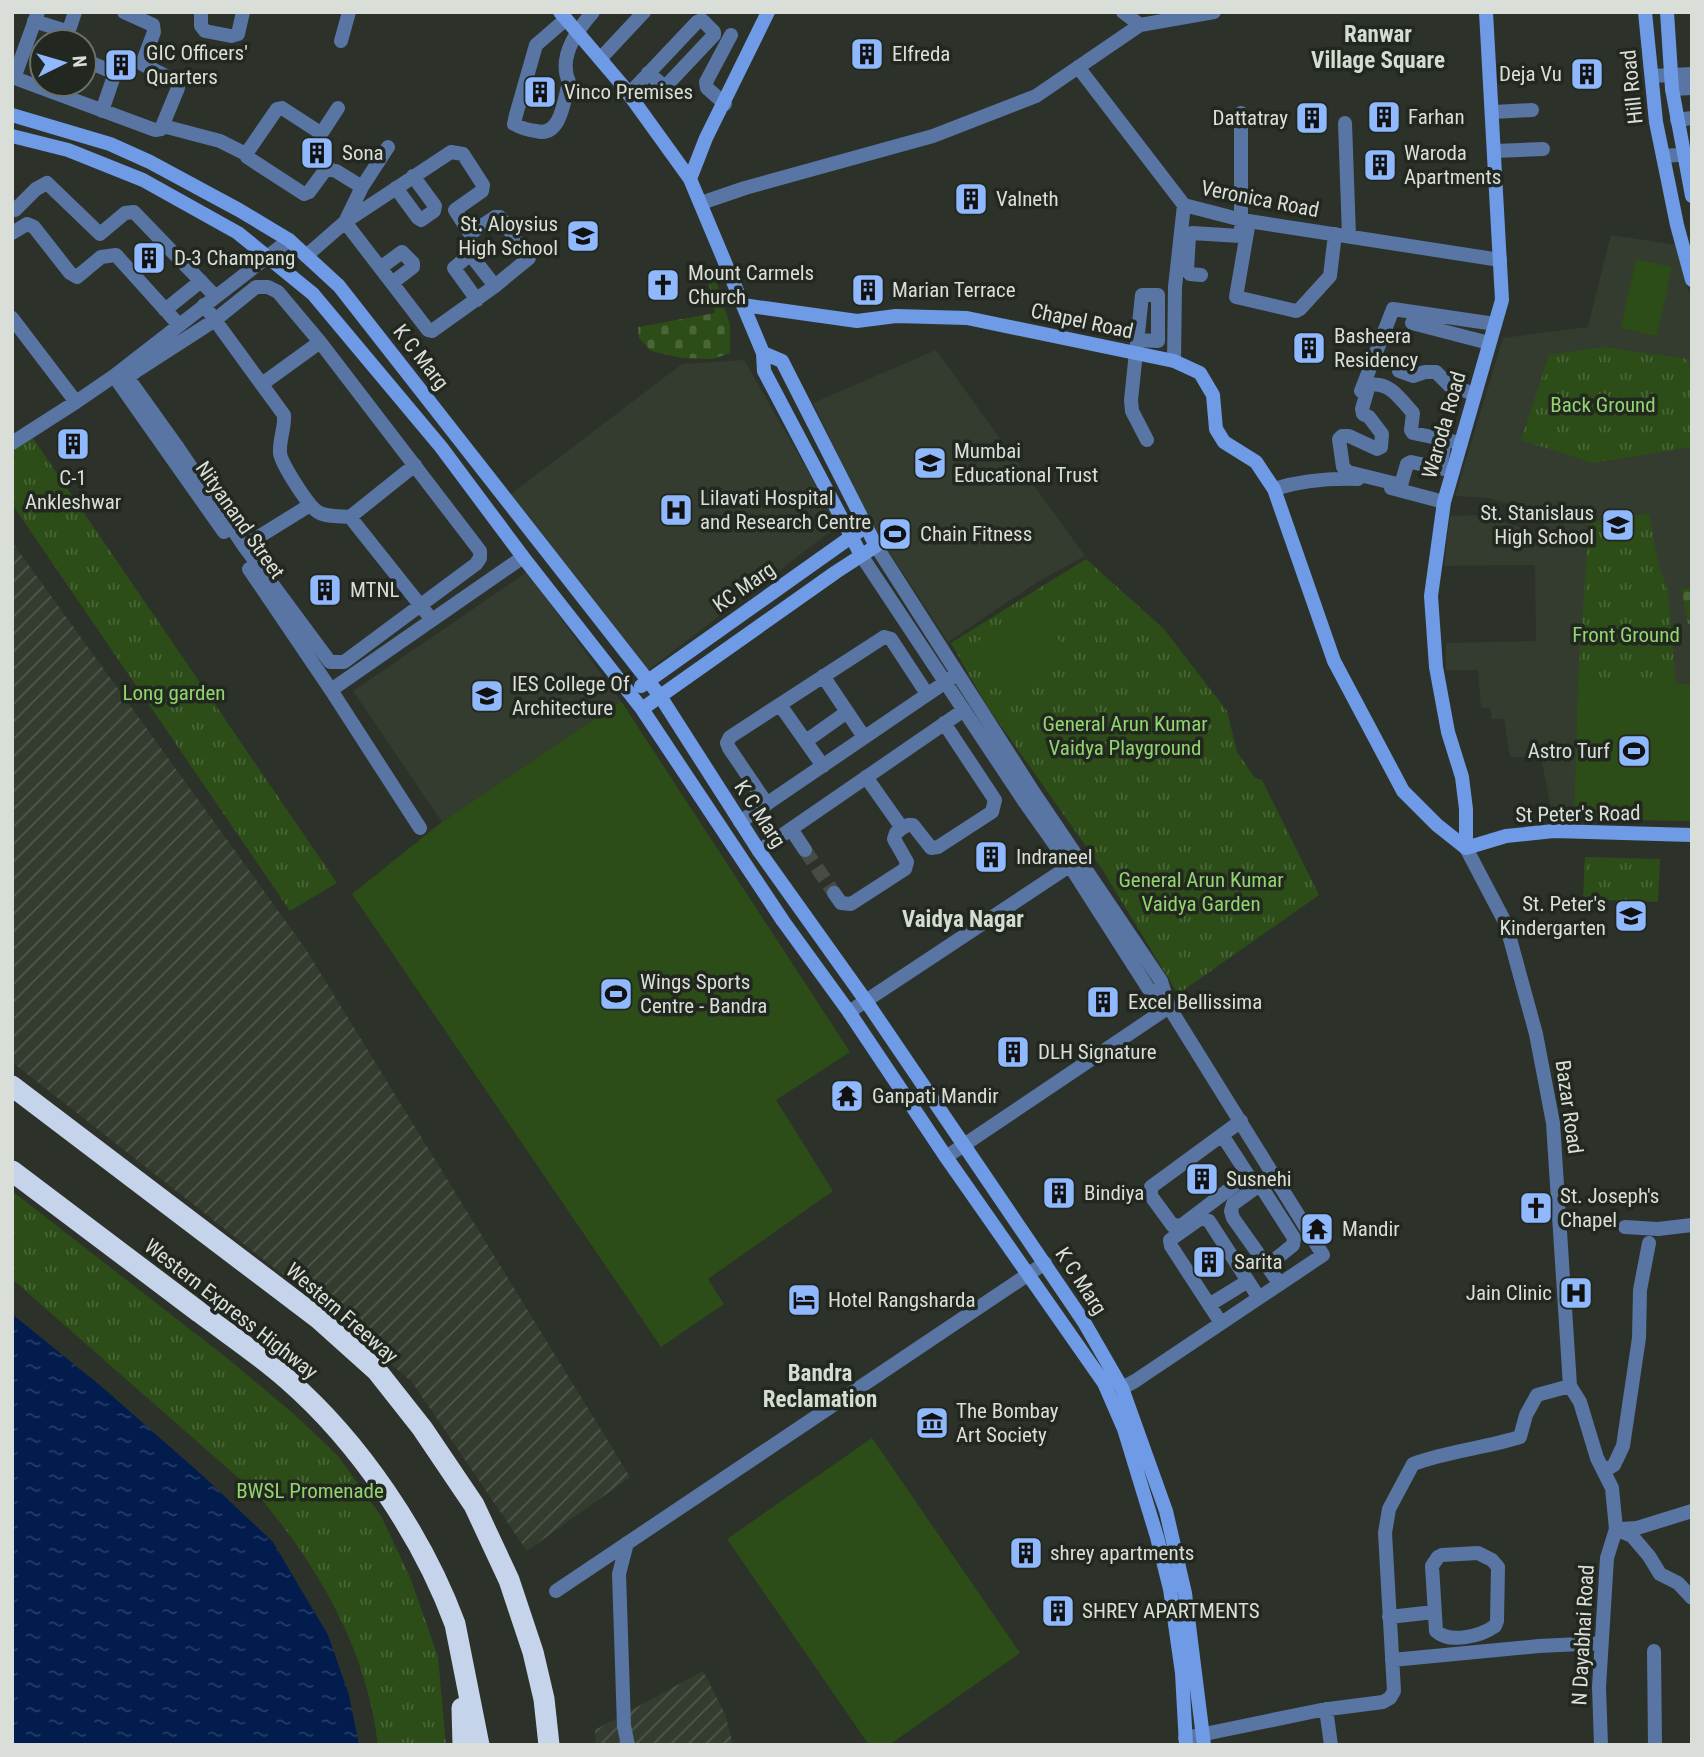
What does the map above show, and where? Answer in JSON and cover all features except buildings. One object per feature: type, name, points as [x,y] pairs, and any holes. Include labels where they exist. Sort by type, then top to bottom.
[{"type":"highway","name":"Western Freeway","points":[[12,1086],[319,1319],[377,1371],[422,1428],[474,1505],[509,1580],[533,1652],[544,1699],[549,1745]]},
{"type":"highway","name":"Western Express Highway","points":[[12,1171],[288,1380],[330,1423],[383,1488],[423,1554],[450,1610],[479,1745]]},
{"type":"highway","points":[[457,1633],[463,1745]]},
{"type":"main road","points":[[690,179],[706,138],[768,12]]},
{"type":"main road","name":"Waroda Road","points":[[1466,848],[1462,777],[1448,732],[1436,667],[1431,596],[1446,470],[1461,443],[1502,300],[1486,12]]},
{"type":"main road","name":"Hill Road","points":[[1645,12],[1656,122],[1663,156],[1684,223],[1692,280]]},
{"type":"main road","name":"Hill Road","points":[[1667,12],[1671,82],[1685,119],[1692,196]]},
{"type":"main road","points":[[563,16],[629,93],[690,179],[763,353],[764,371],[861,555]]},
{"type":"main road","name":"K C Marg","points":[[12,115],[110,144],[150,162],[289,240],[339,286],[660,696],[759,852],[866,1001],[1084,1322],[1166,1511],[1185,1593],[1203,1740]]},
{"type":"main road","name":"K C Marg","points":[[12,136],[68,150],[143,180],[238,233],[313,294],[441,447],[642,709],[946,1157],[1104,1383],[1115,1392],[1170,1589],[1182,1673],[1185,1742]]},
{"type":"main road","points":[[143,180],[150,162]]},
{"type":"main road","name":"Chapel Road","points":[[743,304],[857,321],[896,316],[967,318],[1152,349],[1200,373],[1213,395],[1216,429],[1224,442],[1256,462],[1274,489],[1334,661],[1396,779],[1403,791],[1437,825],[1466,848]]},
{"type":"main road","points":[[337,322],[354,305]]},
{"type":"main road","points":[[642,709],[876,546],[782,361],[763,353]]},
{"type":"main road","name":"KC Marg","points":[[631,694],[865,528]]},
{"type":"main road","points":[[664,669],[676,684]]},
{"type":"main road","points":[[681,768],[698,756]]},
{"type":"main road","points":[[721,828],[739,820]]},
{"type":"main road","name":"St Peter's Road","points":[[1466,848],[1506,836],[1554,831],[1692,835]]},
{"type":"street","points":[[75,12],[66,31],[36,17],[13,78],[155,130],[163,126],[220,141],[246,154],[249,159],[304,194],[309,192],[326,169],[336,171],[362,187]]},
{"type":"street","points":[[124,12],[153,25],[142,64],[178,82],[163,126]]},
{"type":"street","points":[[201,12],[201,26],[205,31],[232,36],[238,34],[243,12]]},
{"type":"street","points":[[341,41],[349,12]]},
{"type":"street","points":[[563,16],[536,45],[514,124],[518,127],[544,134],[556,124],[569,82],[565,67],[576,31],[593,12]]},
{"type":"street","points":[[600,58],[643,12]]},
{"type":"street","points":[[1123,12],[1139,19],[1214,12]]},
{"type":"street","points":[[701,203],[933,135],[1036,96],[1139,19]]},
{"type":"street","points":[[629,93],[648,73],[697,22],[702,20],[714,32],[709,41],[665,86],[648,73]]},
{"type":"street","points":[[725,104],[706,86],[707,77],[731,35]]},
{"type":"street","points":[[709,41],[741,70]]},
{"type":"street","points":[[98,66],[115,74],[102,111]]},
{"type":"street","name":"Veronica Road","points":[[1078,67],[1184,205],[1246,220],[1500,260]]},
{"type":"street","points":[[1671,82],[1692,74]]},
{"type":"street","points":[[1651,76],[1692,88]]},
{"type":"street","points":[[246,154],[277,109],[282,108],[319,132],[323,131],[338,108]]},
{"type":"street","points":[[1493,112],[1532,110]]},
{"type":"street","points":[[1241,113],[1246,220],[1236,298],[1296,311],[1330,276],[1342,235],[1345,123]]},
{"type":"street","points":[[345,222],[362,187],[388,147]]},
{"type":"street","points":[[1663,156],[1687,148]]},
{"type":"street","points":[[1495,151],[1543,149]]},
{"type":"street","points":[[306,256],[345,222],[447,153],[456,151],[463,154],[484,188],[457,209],[456,214],[470,233],[495,217],[500,217],[529,256],[477,300],[432,331],[428,330],[345,222]]},
{"type":"street","points":[[396,188],[418,218],[424,218],[434,211],[435,206],[413,176]]},
{"type":"street","points":[[107,255],[100,234],[47,183],[14,208],[26,224],[34,227],[70,273],[77,277],[107,255],[116,255],[179,326]]},
{"type":"street","points":[[1174,362],[1175,287],[1184,205]]},
{"type":"street","points":[[100,234],[125,213],[134,212],[201,281],[215,320],[284,415],[280,456],[310,505],[321,514],[350,517],[415,465]]},
{"type":"street","points":[[1231,277],[1238,270],[1240,236],[1246,220]]},
{"type":"street","points":[[12,233],[26,224]]},
{"type":"street","points":[[1201,275],[1190,274],[1187,270],[1189,236],[1192,233],[1240,236]]},
{"type":"street","points":[[12,443],[114,376],[289,240]]},
{"type":"street","points":[[380,268],[402,252],[413,262],[413,267],[392,283]]},
{"type":"street","points":[[477,300],[454,268],[467,257],[473,258],[495,286]]},
{"type":"street","points":[[165,310],[201,281]]},
{"type":"street","points":[[268,286],[278,292],[320,342],[480,551],[476,564],[344,662],[330,662],[171,448],[128,378],[215,320],[256,287],[268,286]]},
{"type":"street","points":[[1146,440],[1130,406],[1142,295],[1157,295],[1160,298],[1158,340],[1152,349]]},
{"type":"street","points":[[1360,392],[1393,309],[1495,324]]},
{"type":"street","points":[[12,318],[76,402]]},
{"type":"street","points":[[1412,323],[1489,343]]},
{"type":"street","points":[[262,384],[320,342]]},
{"type":"street","points":[[1399,371],[1413,376],[1436,372],[1450,386],[1475,394]]},
{"type":"street","name":"Nityanand Street","points":[[114,376],[171,448],[420,828]]},
{"type":"street","points":[[1445,440],[1446,470],[1409,463],[1401,485],[1348,472],[1343,467],[1339,439],[1349,436],[1377,449],[1381,447],[1382,434],[1369,417],[1363,414],[1362,409],[1369,385],[1372,384],[1390,387],[1413,412],[1413,433],[1461,443]]},
{"type":"street","points":[[1274,489],[1304,481],[1359,479],[1444,502]]},
{"type":"street","points":[[244,546],[310,505]]},
{"type":"street","points":[[350,517],[432,620]]},
{"type":"street","points":[[876,546],[951,678],[964,710],[1074,863]]},
{"type":"street","points":[[861,555],[951,678],[1074,863],[1148,988],[1169,1007],[1324,1255],[1115,1392]]},
{"type":"street","points":[[331,690],[523,557]]},
{"type":"street","points":[[767,804],[727,743],[730,737],[887,636],[927,694]]},
{"type":"street","points":[[823,676],[864,737]]},
{"type":"street","points":[[739,820],[767,804],[951,678]]},
{"type":"street","points":[[780,705],[823,766]]},
{"type":"street","points":[[759,852],[964,710]]},
{"type":"street","points":[[806,741],[847,712]]},
{"type":"street","points":[[834,893],[841,903],[851,904],[905,869],[907,862],[894,839],[896,832],[902,828],[913,825],[929,847],[934,848],[992,812],[995,800],[944,723]]},
{"type":"street","points":[[866,777],[902,828]]},
{"type":"street","points":[[791,829],[805,849]]},
{"type":"street","name":"Bazar Road","points":[[1466,848],[1506,924],[1536,1034],[1553,1123],[1570,1386]]},
{"type":"street","points":[[849,1012],[1074,863]]},
{"type":"street","points":[[946,1157],[1169,1007]]},
{"type":"street","points":[[1222,1135],[1248,1175],[1182,1225],[1173,1226],[1151,1196],[1151,1187],[1241,1121]]},
{"type":"street","points":[[1267,1266],[1293,1244],[1293,1236],[1260,1186],[1231,1207],[1233,1218],[1267,1266],[1280,1284]]},
{"type":"street","points":[[1283,1220],[1296,1211]]},
{"type":"street","points":[[1221,1323],[1171,1246],[1170,1240],[1201,1218],[1209,1221],[1259,1298]]},
{"type":"street","points":[[1625,1227],[1658,1229],[1692,1225]]},
{"type":"street","points":[[1604,1471],[1614,1465],[1623,1446],[1639,1338],[1640,1290],[1650,1243]]},
{"type":"street","points":[[556,1591],[1045,1264]]},
{"type":"street","points":[[1209,1305],[1248,1281]]},
{"type":"street","points":[[1185,1742],[1203,1740],[1326,1709],[1383,1702],[1390,1698],[1394,1691],[1385,1533],[1390,1509],[1413,1464],[1439,1454],[1497,1444],[1520,1437],[1526,1415],[1537,1395],[1570,1386],[1580,1402],[1593,1448],[1612,1488],[1616,1529]]},
{"type":"street","points":[[1616,1529],[1637,1528],[1692,1511]]},
{"type":"street","points":[[1616,1529],[1632,1536],[1660,1574],[1678,1583],[1692,1598]]},
{"type":"street","name":"N Dayabhai Road","points":[[1601,1745],[1601,1643],[1607,1558],[1616,1529]]},
{"type":"street","points":[[627,1544],[619,1574],[624,1726],[628,1745]]},
{"type":"street","points":[[1478,1553],[1492,1560],[1498,1573],[1497,1620],[1492,1628],[1468,1637],[1444,1636],[1436,1630],[1434,1612],[1431,1571],[1438,1557],[1478,1553]]},
{"type":"street","points":[[1390,1617],[1434,1612]]},
{"type":"street","points":[[1392,1660],[1601,1643]]},
{"type":"street","points":[[1654,1651],[1655,1745]]},
{"type":"street","points":[[1326,1709],[1331,1745]]},
{"type":"shaded area","name":"St. Stanislaus High School","points":[[1611,235],[1677,245],[1692,305],[1692,821],[1553,818],[1541,757],[1510,757],[1504,719],[1492,719],[1490,708],[1481,708],[1478,670],[1446,670],[1446,643],[1536,641],[1535,565],[1444,566],[1450,516],[1479,515],[1543,534],[1544,516],[1489,498],[1455,496],[1503,338],[1588,327]]},
{"type":"shaded area","name":"Mumbai Educational Trust","points":[[936,350],[1085,556],[1039,581],[948,642],[871,524],[813,403]]},
{"type":"shaded area","name":"Lilavati Hospital and Research Centre","points":[[744,360],[839,525],[647,671],[511,494],[682,364]]},
{"type":"shaded area","points":[[12,542],[305,948],[630,1477],[527,1551],[412,1382],[314,1299],[12,1062]]},
{"type":"shaded area","name":"IES College Of Architecture","points":[[527,572],[621,701],[442,822],[353,691]]},
{"type":"shaded area","points":[[703,1671],[725,1714],[733,1745],[596,1745],[595,1730]]},
{"type":"green space","points":[[1636,259],[1672,267],[1657,336],[1621,328]]},
{"type":"green space","points":[[712,268],[730,325],[730,353],[713,359],[682,358],[651,351],[639,338],[638,327],[715,313],[706,269]]},
{"type":"green space","name":"Back Ground","points":[[1602,347],[1688,359],[1692,385],[1692,447],[1593,463],[1521,440],[1549,355]]},
{"type":"green space","name":"Long garden","points":[[30,434],[337,883],[290,911],[12,504],[12,446]]},
{"type":"green space","name":"Front Ground","points":[[1649,513],[1659,567],[1668,590],[1676,684],[1578,681],[1589,523]]},
{"type":"green space","name":"General Arun Kumar Vaidya Playground","points":[[1086,559],[1164,629],[1227,711],[1237,752],[1255,778],[1262,780],[1319,895],[1178,994],[1102,869],[987,706],[951,643]]},
{"type":"green space","points":[[1692,587],[1692,623],[1688,624],[1681,589]]},
{"type":"green space","points":[[1035,604],[1064,648],[999,692],[969,647]]},
{"type":"green space","name":"Astro Turf","points":[[1578,681],[1692,684],[1692,821],[1574,819]]},
{"type":"green space","name":"Wings Sports Centre - Bandra","points":[[621,701],[850,1052],[776,1100],[833,1191],[708,1279],[724,1304],[661,1347],[352,894],[442,822]]},
{"type":"green space","points":[[1585,857],[1660,859],[1658,902],[1583,899]]},
{"type":"green space","name":"BWSL Promenade","points":[[12,1191],[227,1358],[296,1416],[338,1456],[381,1516],[410,1577],[438,1657],[446,1745],[378,1745],[363,1675],[351,1643],[320,1581],[281,1524],[259,1496],[12,1279]]},
{"type":"green space","points":[[872,1438],[1020,1653],[889,1745],[869,1745],[727,1539]]},
{"type":"water","points":[[12,1314],[102,1387],[273,1542],[328,1635],[349,1695],[359,1745],[12,1745]]},
{"type":"tunnel","points":[[805,850],[834,893]]},
{"type":"place","name":"Elfreda","points":[[867,54]]},
{"type":"place","name":"GIC Officers' Quarters","points":[[121,65]]},
{"type":"place","name":"Deja Vu","points":[[1587,74]]},
{"type":"place","name":"Vinco Premises","points":[[540,92]]},
{"type":"place","name":"Farhan","points":[[1384,117]]},
{"type":"place","name":"Dattatray","points":[[1312,118]]},
{"type":"place","name":"Sona","points":[[317,153]]},
{"type":"place","name":"Waroda Apartments","points":[[1380,165]]},
{"type":"place","name":"Valneth","points":[[971,199]]},
{"type":"place","name":"St. Aloysius High School","points":[[583,236]]},
{"type":"place","name":"D-3 Champang","points":[[149,258]]},
{"type":"place","name":"Mount Carmels Church","points":[[663,285]]},
{"type":"place","name":"Marian Terrace","points":[[868,290]]},
{"type":"place","name":"Basheera Residency","points":[[1309,348]]},
{"type":"place","name":"C-1 Ankleshwar","points":[[73,444]]},
{"type":"place","name":"Mumbai Educational Trust","points":[[930,463]]},
{"type":"place","name":"Lilavati Hospital and Research Centre","points":[[676,510]]},
{"type":"place","name":"St. Stanislaus High School","points":[[1618,525]]},
{"type":"place","name":"Chain Fitness","points":[[895,534]]},
{"type":"place","name":"MTNL","points":[[325,590]]},
{"type":"place","name":"IES College Of Architecture","points":[[487,696]]},
{"type":"place","name":"Astro Turf","points":[[1634,751]]},
{"type":"place","name":"Indraneel","points":[[991,857]]},
{"type":"place","name":"St. Peter's Kindergarten","points":[[1631,916]]},
{"type":"place","name":"Wings Sports Centre - Bandra","points":[[616,994]]},
{"type":"place","name":"Excel Bellissima","points":[[1103,1002]]},
{"type":"place","name":"DLH Signature","points":[[1013,1052]]},
{"type":"place","name":"Ganpati Mandir","points":[[847,1096]]},
{"type":"place","name":"Susnehi","points":[[1202,1179]]},
{"type":"place","name":"Bindiya","points":[[1059,1193]]},
{"type":"place","name":"St. Joseph's Chapel","points":[[1536,1208]]},
{"type":"place","name":"Mandir","points":[[1317,1229]]},
{"type":"place","name":"Sarita","points":[[1209,1262]]},
{"type":"place","name":"Jain Clinic","points":[[1576,1293]]},
{"type":"place","name":"Hotel Rangsharda","points":[[804,1300]]},
{"type":"place","name":"The Bombay Art Society","points":[[932,1423]]},
{"type":"place","name":"shrey apartments","points":[[1026,1553]]},
{"type":"place","name":"SHREY APARTMENTS","points":[[1058,1611]]},
{"type":"district","name":"Ranwar Village Square","points":[[1378,47]]},
{"type":"district","name":"Vaidya Nagar","points":[[963,919]]},
{"type":"district","name":"Bandra Reclamation","points":[[820,1386]]},
{"type":"park label","name":"General Arun Kumar Vaidya Garden","points":[[1201,892]]}]
